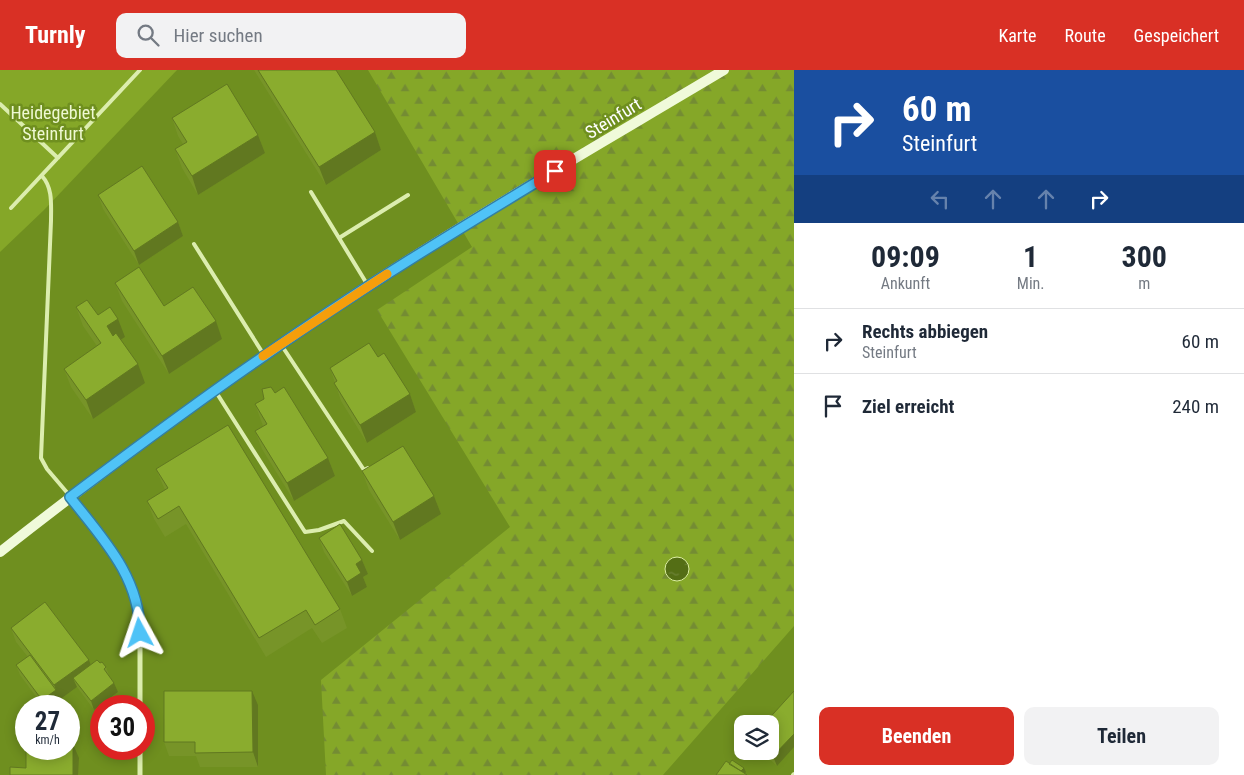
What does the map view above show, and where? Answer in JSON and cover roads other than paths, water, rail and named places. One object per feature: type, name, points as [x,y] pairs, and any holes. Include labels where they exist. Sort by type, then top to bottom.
[{"type":"street","name":"Steinfurt","points":[[0,552],[70,497],[280,344],[437,242],[724,70]]},
{"type":"street","points":[[70,497],[110,546],[130,582],[140,615],[140,695]]},
{"type":"street","points":[[140,760],[140,775]]},
{"type":"lane","points":[[11,208],[140,70]]},
{"type":"lane","points":[[0,104],[58,158]]},
{"type":"lane","points":[[42,176],[47,182],[50,191],[52,221],[41,458],[47,469],[70,497]]},
{"type":"lane","points":[[311,192],[368,286]]},
{"type":"lane","points":[[339,238],[408,195]]},
{"type":"lane","points":[[194,244],[264,356]]},
{"type":"lane","points":[[280,344],[364,470],[372,466]]},
{"type":"lane","points":[[215,390],[305,532],[319,530],[344,521],[372,551]]},
{"type":"water","points":[[677,557],[682,558],[688,564],[688,574],[682,580],[677,581],[672,580],[666,574],[665,569],[666,564],[672,558]]},
{"type":"park label","name":"Heidegebiet Steinfurt","points":[[53,122]]}]
